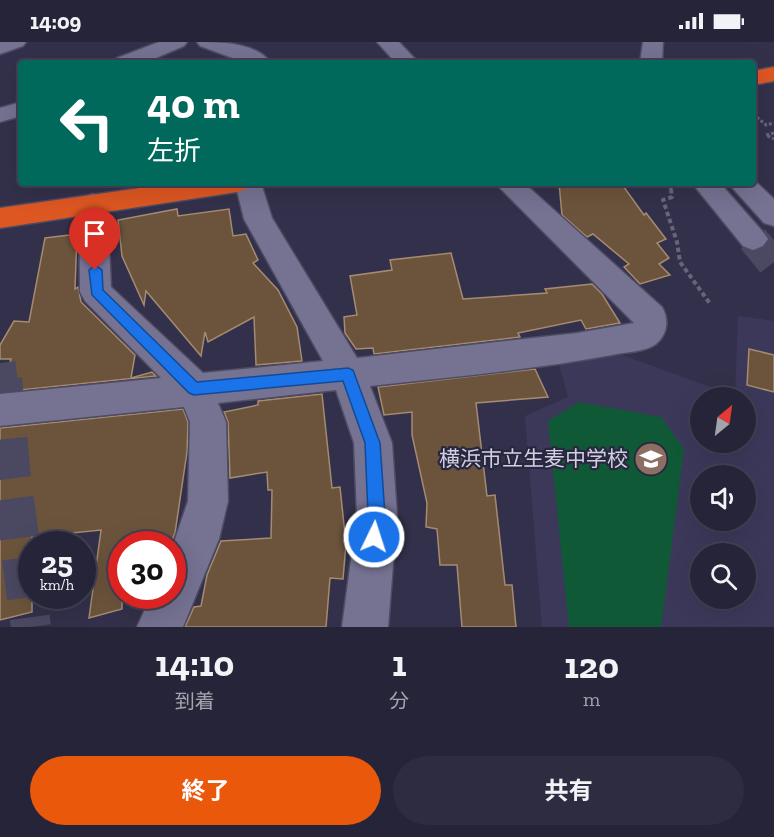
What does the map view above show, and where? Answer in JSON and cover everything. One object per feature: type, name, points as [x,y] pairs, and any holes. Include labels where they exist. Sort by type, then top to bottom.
[{"type":"highway","points":[[756,77],[774,74]]},
{"type":"highway","points":[[756,97],[774,94]]},
{"type":"highway","points":[[0,198],[95,188],[152,186]]},
{"type":"highway","points":[[0,218],[95,188]]},
{"type":"street","points":[[0,48],[16,42]]},
{"type":"street","points":[[132,60],[177,42]]},
{"type":"street","points":[[207,42],[256,60]]},
{"type":"street","points":[[387,42],[405,60]]},
{"type":"street","points":[[651,60],[653,42]]},
{"type":"street","points":[[0,115],[18,110]]},
{"type":"street","points":[[249,186],[258,219],[348,374],[373,443],[376,515],[365,627]]},
{"type":"street","points":[[0,410],[194,388],[348,374],[577,347],[643,335],[650,328],[651,316],[511,186]]},
{"type":"street","points":[[708,186],[753,239]]},
{"type":"street","points":[[744,186],[774,216]]},
{"type":"street","points":[[95,188],[96,292],[194,388],[208,422],[208,501],[198,539],[160,627]]},
{"type":"path","points":[[756,117],[766,126],[774,123]]},
{"type":"path","points":[[774,133],[766,135],[774,139]]},
{"type":"path","points":[[670,186],[672,197],[663,200],[664,208],[677,242],[680,262],[711,305]]},
{"type":"shaded area","name":"横浜市立生麦中学校","points":[[738,316],[774,321],[774,627],[542,627],[525,416],[568,397],[559,364],[617,353],[710,387],[690,387],[690,453],[756,453],[756,387],[735,387]]},
{"type":"green space","points":[[579,402],[661,417],[684,449],[661,627],[569,627],[548,421]]},
{"type":"building","points":[[559,186],[623,186],[644,215],[646,213],[666,239],[657,243],[669,258],[659,264],[670,275],[640,284],[624,267],[629,264],[593,234],[587,237],[562,215]]},
{"type":"building","points":[[177,209],[178,216],[229,209],[233,236],[246,234],[258,260],[253,263],[278,290],[297,327],[302,361],[256,365],[254,317],[208,342],[205,332],[201,356],[146,291],[144,305],[122,256],[118,220]]},
{"type":"building","points":[[77,234],[75,289],[78,287],[81,302],[135,355],[131,378],[152,372],[156,376],[1,392],[11,359],[0,359],[0,345],[14,321],[29,322],[45,238]]},
{"type":"building","points":[[451,253],[463,299],[547,293],[545,289],[592,284],[602,294],[620,323],[586,329],[581,320],[518,333],[520,337],[374,354],[373,348],[356,349],[345,333],[344,317],[357,315],[350,276],[392,270],[390,260]]},
{"type":"building","points":[[749,349],[774,355],[774,392],[747,385]]},
{"type":"building","points":[[535,369],[548,397],[476,403],[487,496],[495,495],[505,585],[512,585],[516,627],[462,627],[457,565],[440,565],[437,529],[426,527],[427,503],[412,435],[412,412],[384,415],[378,387]]},
{"type":"building","points":[[322,394],[332,488],[340,487],[346,544],[343,579],[330,578],[326,627],[185,627],[194,607],[201,606],[207,575],[221,541],[271,538],[272,490],[268,490],[267,472],[230,478],[228,422],[224,412],[258,405],[258,401]]},
{"type":"building","points":[[183,409],[188,422],[187,452],[175,531],[108,531],[108,609],[122,609],[89,618],[90,609],[96,609],[96,567],[101,530],[18,531],[18,609],[32,609],[32,612],[0,620],[0,428]]},
{"type":"tunnel","points":[[753,239],[774,265]]},
{"type":"tunnel","points":[[0,363],[2,381]]},
{"type":"tunnel","points":[[2,379],[11,478],[31,627]]},
{"type":"place","name":"横浜市立生麦中学校","points":[[651,459]]},
{"type":"route","points":[[95,270],[96,292],[194,388],[348,374],[373,443],[376,515],[374,537]]}]
